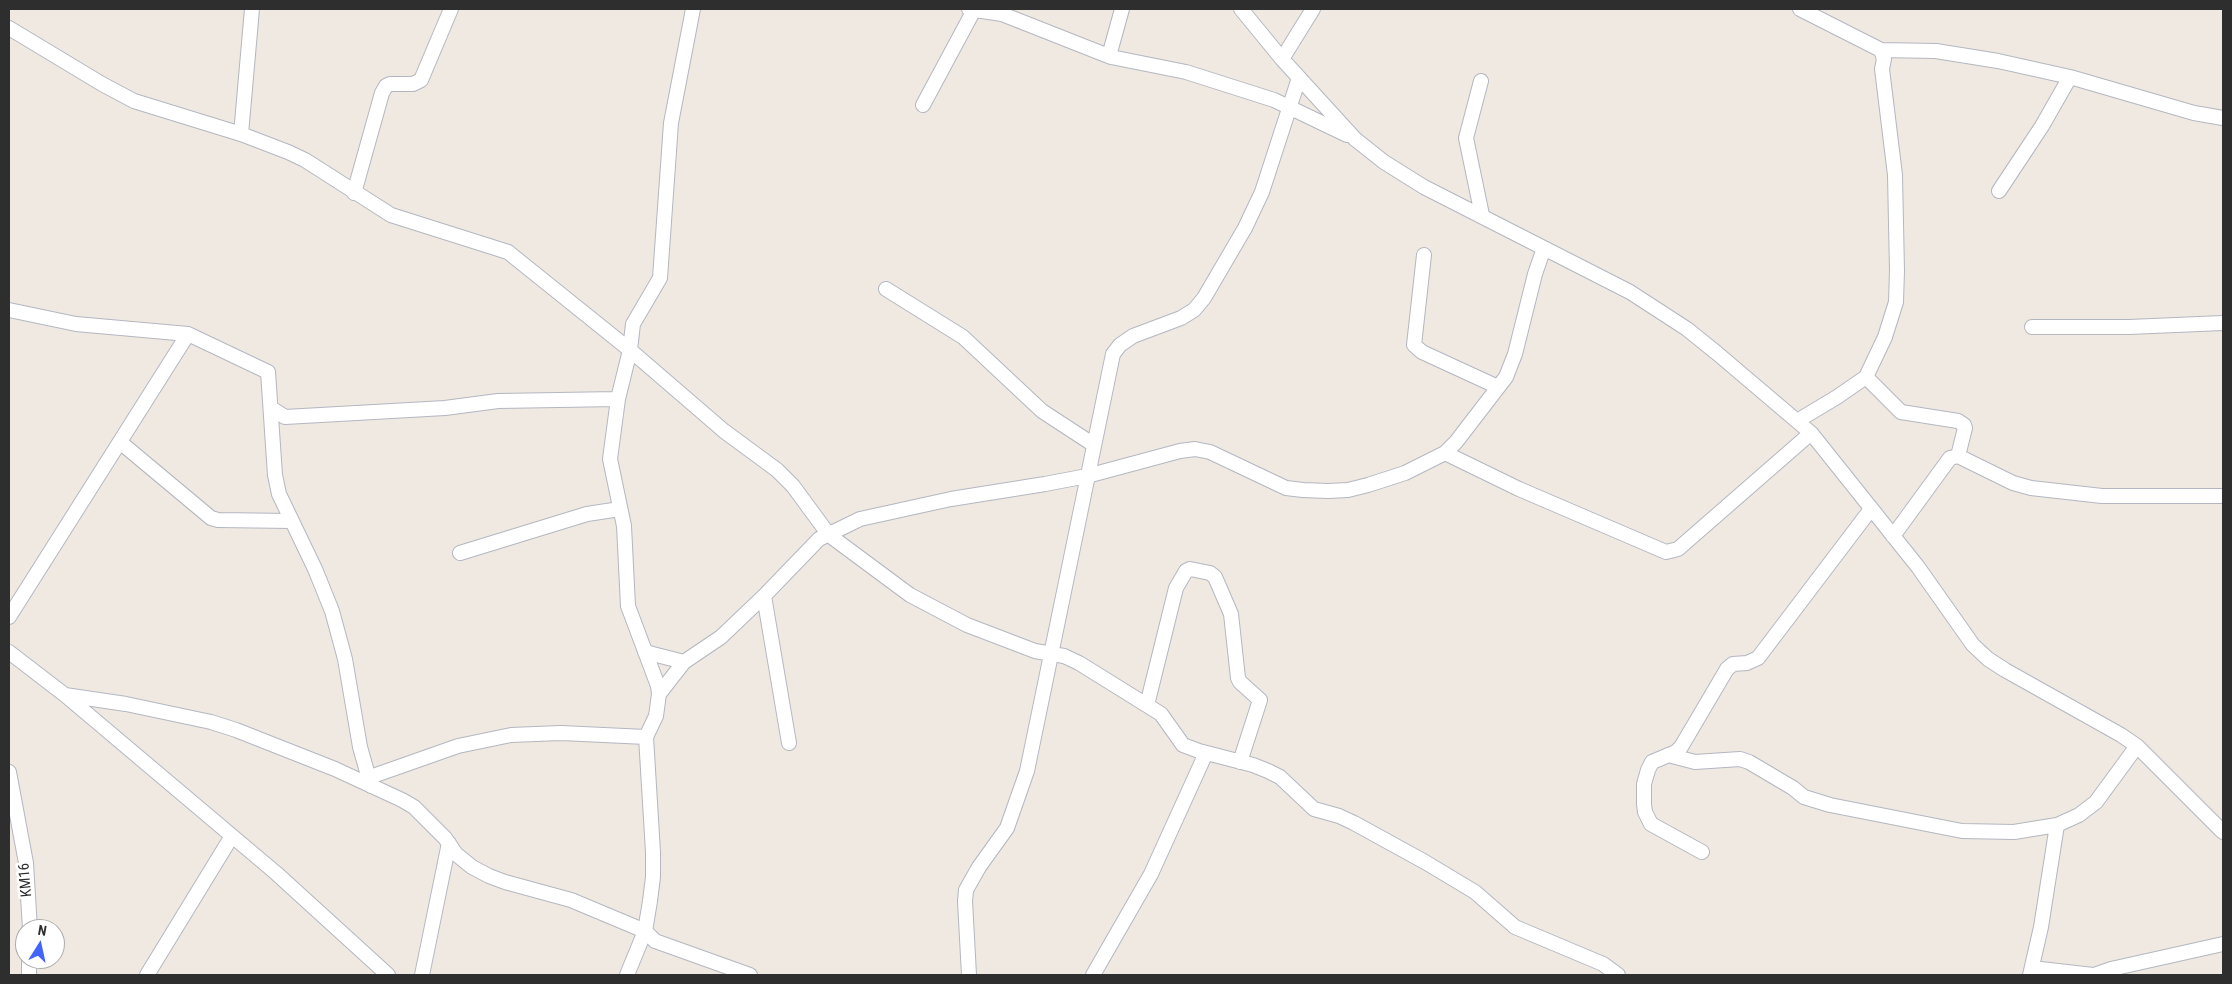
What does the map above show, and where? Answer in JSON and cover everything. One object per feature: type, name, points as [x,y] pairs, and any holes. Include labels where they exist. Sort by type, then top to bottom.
[{"type":"street","points":[[241,134],[252,9]]},
{"type":"street","points":[[354,193],[382,93],[386,86],[390,84],[413,84],[421,80],[451,9]]},
{"type":"street","points":[[627,975],[645,931],[653,877],[646,737],[656,716],[659,694],[658,686],[628,606],[624,526],[610,459],[618,399],[630,350],[633,324],[660,278],[671,123],[693,9]]},
{"type":"street","points":[[923,105],[972,9],[1018,19],[1109,56],[1186,72],[1274,100],[1354,139]]},
{"type":"street","points":[[1109,56],[1122,9]]},
{"type":"street","points":[[1241,9],[1282,59],[1354,139],[1384,162],[1424,187],[1630,292],[1687,329],[1797,420],[1811,433],[1918,567],[1973,645],[1988,659],[2121,734],[2137,746],[2223,832]]},
{"type":"street","points":[[1282,59],[1313,9]]},
{"type":"street","points":[[1800,9],[1882,50],[1945,53],[1998,61],[2070,77],[2194,113],[2223,118]]},
{"type":"street","points":[[9,28],[134,101],[241,134],[305,160],[354,193],[407,222],[508,252],[630,350],[724,431],[777,470],[793,486],[829,535],[910,595],[966,625],[1035,651],[1064,656],[1079,663],[1161,714],[1183,745],[1253,765],[1280,777],[1303,802],[1314,809],[1339,816],[1354,823],[1425,862],[1475,892],[1515,927],[1603,964],[1618,975]]},
{"type":"street","points":[[1797,420],[1838,397],[1866,377],[1886,337],[1896,302],[1895,175],[1882,70],[1884,59],[1882,50]]},
{"type":"street","points":[[1999,191],[2042,126],[2070,77]]},
{"type":"street","points":[[970,975],[965,901],[966,890],[979,867],[1007,828],[1027,771],[1113,354],[1120,345],[1134,336],[1181,318],[1194,310],[1204,298],[1245,228],[1262,192],[1288,107],[1299,78]]},
{"type":"street","points":[[1481,81],[1466,138],[1482,215]]},
{"type":"street","points":[[659,694],[684,662],[721,637],[819,539],[860,519],[951,499],[1087,476],[1180,450],[1195,449],[1230,460],[1286,488],[1328,491],[1368,486],[1394,478],[1445,452],[1456,442],[1498,387],[1511,367],[1535,274],[1544,248]]},
{"type":"street","points":[[1424,255],[1414,345],[1422,352],[1498,387]]},
{"type":"street","points":[[886,288],[963,337],[1042,411],[1094,445]]},
{"type":"street","points":[[9,310],[76,324],[188,334],[268,372],[274,475],[279,494],[332,611],[346,658],[360,747],[370,781]]},
{"type":"street","points":[[2032,327],[2129,327],[2223,323]]},
{"type":"street","points":[[604,330],[633,324]]},
{"type":"street","points":[[9,617],[188,334]]},
{"type":"street","points":[[1866,377],[1901,412],[1958,420],[1964,424],[1965,428],[1958,456]]},
{"type":"street","points":[[271,408],[285,417],[445,408],[498,401],[618,399]]},
{"type":"street","points":[[272,430],[285,417]]},
{"type":"street","points":[[1445,452],[1519,489],[1666,552],[1678,549],[1811,433]]},
{"type":"street","points":[[120,442],[211,518],[218,520],[291,521]]},
{"type":"street","points":[[1893,536],[1950,458],[1958,456],[2013,483],[2031,488],[2102,496],[2223,496]]},
{"type":"street","points":[[460,553],[587,514],[620,509]]},
{"type":"street","points":[[1702,852],[1651,824],[1645,812],[1644,784],[1648,770],[1652,762],[1681,747],[1728,669],[1733,664],[1747,663],[1758,658],[1871,509]]},
{"type":"street","points":[[1147,705],[1176,588],[1186,571],[1190,569],[1210,573],[1215,577],[1231,614],[1238,678],[1260,700],[1260,705],[1240,762]]},
{"type":"street","points":[[764,596],[789,743]]},
{"type":"street","points":[[9,652],[65,695],[276,873],[388,975]]},
{"type":"street","points":[[645,652],[684,662]]},
{"type":"street","points":[[65,695],[126,704],[211,722],[370,781],[414,807],[464,862],[488,876],[558,895],[645,931],[654,941],[750,975]]},
{"type":"street","points":[[370,781],[458,746],[511,735],[561,733],[646,737]]},
{"type":"street","points":[[1668,755],[1695,762],[1740,759],[1749,762],[1808,799],[1830,806],[1962,831],[2014,832],[2057,825],[2079,815],[2096,802],[2137,746]]},
{"type":"street","points":[[1093,975],[1151,874],[1206,753]]},
{"type":"street","name":"KM16","points":[[9,772],[26,862],[29,919]]},
{"type":"street","points":[[2057,825],[2041,927],[2031,972],[2094,975],[2111,969],[2223,944]]},
{"type":"street","points":[[147,975],[232,836]]},
{"type":"street","points":[[422,975],[448,843]]}]
